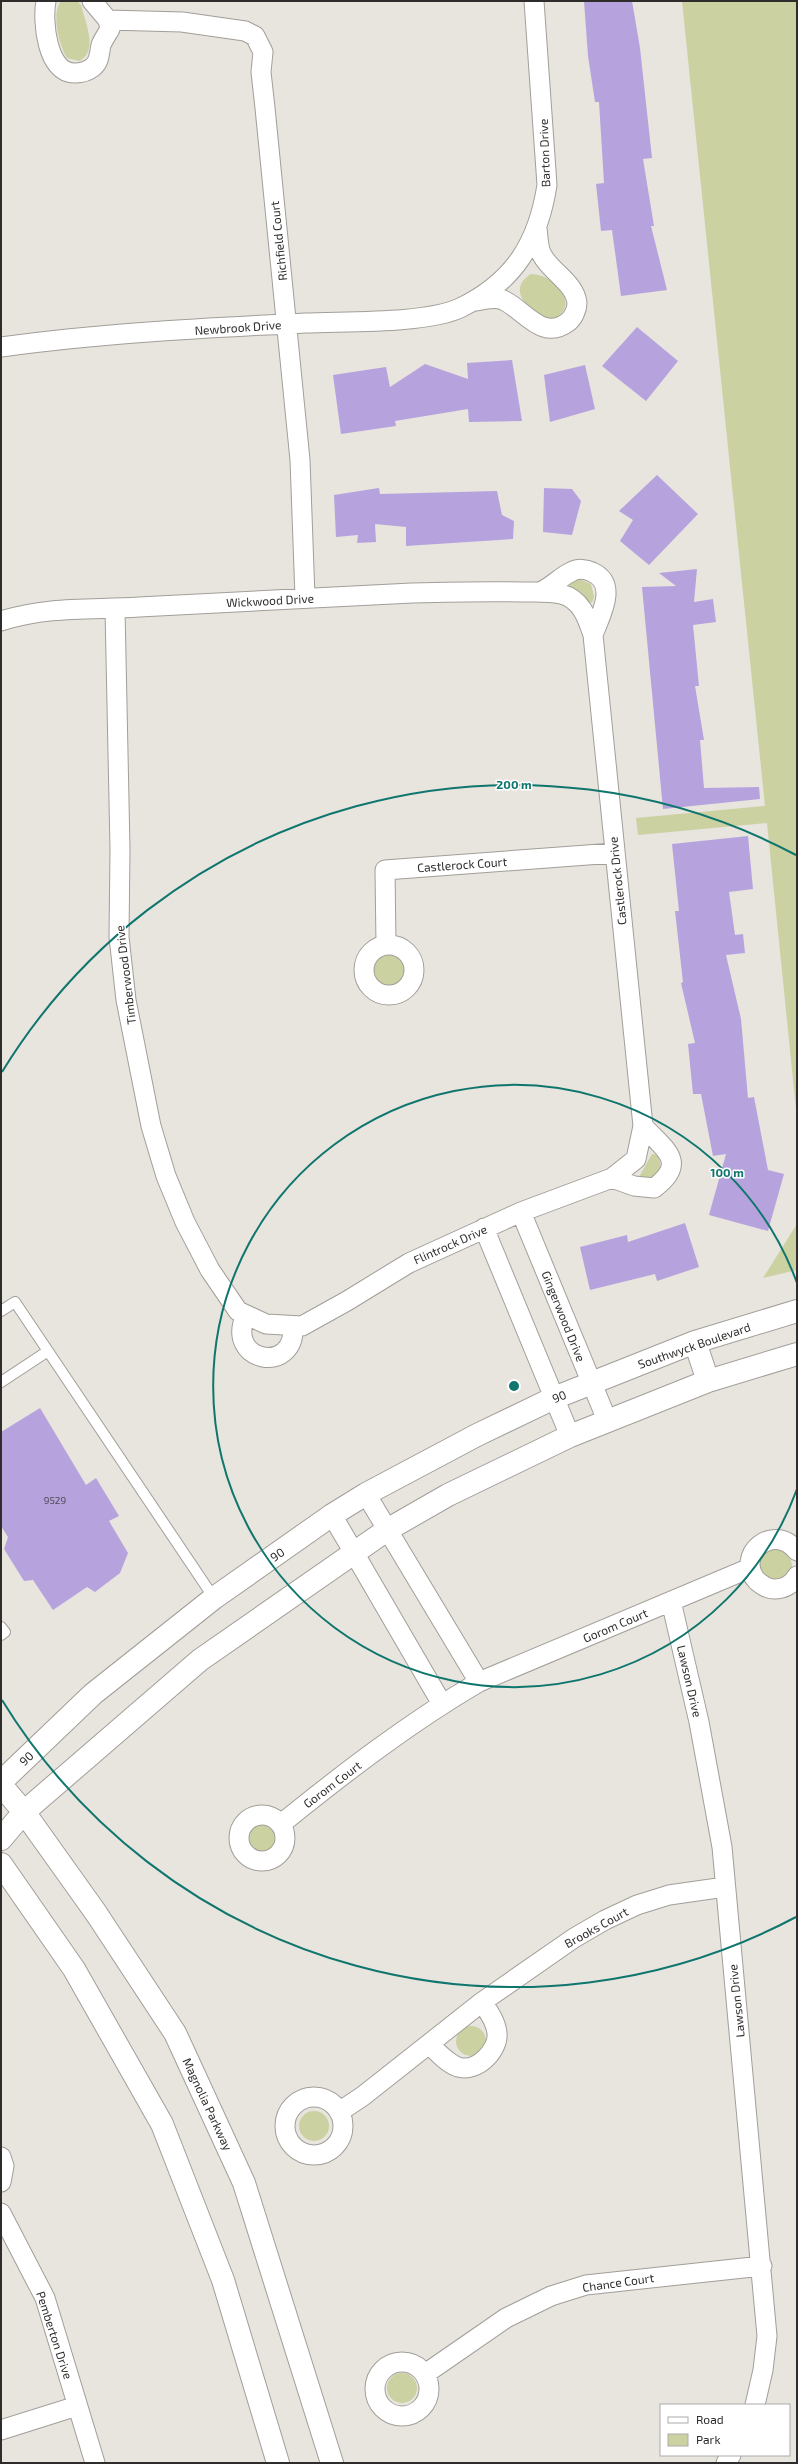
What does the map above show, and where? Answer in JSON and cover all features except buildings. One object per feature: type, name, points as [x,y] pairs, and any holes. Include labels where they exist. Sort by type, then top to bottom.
[{"type":"street","points":[[46,1],[44,13],[51,52],[58,66],[70,73],[82,73],[92,67],[100,58],[102,44],[110,29],[108,20],[92,1]]},
{"type":"street","name":"Barton Drive","points":[[472,302],[494,288],[512,271],[528,250],[537,228],[545,200],[547,170],[534,1]]},
{"type":"street","name":"Richfield Court","points":[[108,20],[182,22],[245,30],[255,36],[263,52],[262,72],[264,101],[300,460],[304,597]]},
{"type":"street","points":[[472,302],[490,298],[504,300],[542,328],[554,329],[569,321],[577,306],[576,298],[572,289],[551,268],[541,254],[537,228]]},
{"type":"street","name":"Newbrook Drive","points":[[1,347],[121,334],[409,318],[442,313],[472,302]]},
{"type":"street","name":"Wickwood Drive","points":[[540,592],[553,586],[572,571],[586,569],[598,574]]},
{"type":"street","name":"Castlerock Drive","points":[[594,636],[607,600],[606,586],[598,574]]},
{"type":"street","name":"Wickwood Drive","points":[[1,621],[22,614],[57,609],[114,609],[304,597],[482,591],[540,592],[561,594],[576,600]]},
{"type":"street","name":"Castlerock Drive","points":[[576,600],[587,617],[594,636],[614,852],[643,1126],[636,1159]]},
{"type":"street","name":"Timberwood Drive","points":[[114,609],[120,849],[119,937],[126,1000],[151,1126],[166,1176],[185,1222],[210,1270],[238,1312],[266,1324]]},
{"type":"street","name":"Castlerock Court","points":[[386,945],[385,870],[614,852]]},
{"type":"street","points":[[612,1178],[634,1186],[654,1188],[667,1178],[672,1166],[668,1150],[643,1126]]},
{"type":"street","name":"Flintrock Drive","points":[[266,1324],[302,1326],[347,1301],[408,1263],[521,1212],[612,1178],[636,1159]]},
{"type":"street","name":"Gingerwood Drive","points":[[521,1212],[607,1420]]},
{"type":"street","points":[[484,1228],[570,1436]]},
{"type":"street","name":"Southwyck Boulevard","points":[[591,1382],[695,1342],[797,1311]]},
{"type":"street","points":[[246,1315],[241,1325],[241,1336],[245,1346],[252,1353],[262,1358],[272,1358],[282,1354],[290,1346],[294,1336],[293,1326]]},
{"type":"street","points":[[695,1342],[708,1381]]},
{"type":"street","points":[[1,1839],[24,1812],[141,1709],[200,1660],[353,1552],[387,1530],[448,1495],[570,1436],[607,1420],[708,1381],[797,1354]]},
{"type":"street","name":"90","points":[[1,1782],[93,1694],[214,1598],[332,1515],[366,1494],[477,1434],[591,1382]]},
{"type":"street","points":[[366,1494],[479,1682]]},
{"type":"street","points":[[332,1515],[442,1704]]},
{"type":"street","points":[[797,1551],[790,1543],[781,1539],[771,1539],[762,1542],[755,1549],[751,1558],[750,1568],[757,1581],[770,1589],[780,1589],[789,1585],[797,1576]]},
{"type":"street","name":"Gorom Court","points":[[281,1824],[330,1784],[442,1704],[479,1682],[750,1568]]},
{"type":"street","name":"Lawson Drive","points":[[671,1601],[699,1722],[722,1847],[762,2266],[767,2336],[763,2370],[755,2404]]},
{"type":"street","name":"Magnolia Parkway","points":[[1,1785],[24,1812],[96,1913],[175,2033],[244,2183],[332,2463]]},
{"type":"street","points":[[1,1864],[74,1969],[162,2124],[223,2280],[278,2463]]},
{"type":"street","name":"Brooks Court","points":[[339,2112],[482,2002],[574,1938],[637,1905],[675,1894],[725,1888]]},
{"type":"street","points":[[429,2044],[459,2067],[472,2067],[484,2060],[495,2048],[497,2033],[493,2018],[482,2002]]},
{"type":"street","points":[[1,2157],[4,2166],[1,2182]]},
{"type":"street","name":"Pemberton Drive","points":[[1,2213],[45,2298],[95,2463]]},
{"type":"street","name":"Chance Court","points":[[425,2374],[506,2318],[551,2296],[586,2285],[762,2266]]},
{"type":"street","points":[[1,2430],[77,2406]]},
{"type":"lane","points":[[1,1311],[15,1302],[214,1598]]},
{"type":"lane","points":[[1,1382],[48,1351]]},
{"type":"lane","points":[[1,1627],[4,1632],[1,1635]]},
{"type":"green space","points":[[61,1],[77,1],[81,5],[89,36],[89,43],[85,56],[79,61],[67,58],[61,45],[56,21],[58,7]]},
{"type":"green space","points":[[682,1],[797,1],[797,1119],[767,823],[638,835],[636,818],[765,806]]},
{"type":"green space","points":[[531,274],[539,275],[548,279],[561,290],[565,297],[565,305],[562,312],[555,319],[538,314],[531,309],[521,295],[520,288],[523,281]]},
{"type":"green space","points":[[579,579],[591,584],[594,597],[592,602],[590,603],[569,586],[570,583]]},
{"type":"green space","points":[[385,950],[395,950],[408,957],[415,970],[415,980],[408,993],[395,1000],[385,1000],[376,996],[369,989],[365,980],[365,970],[369,961],[376,954]]},
{"type":"green space","points":[[652,1154],[655,1154],[658,1157],[660,1162],[660,1170],[649,1179],[639,1177]]},
{"type":"green space","points":[[797,1224],[797,1270],[763,1278]]},
{"type":"green space","points":[[765,1545],[787,1552],[792,1565],[789,1580],[777,1594],[746,1559]]},
{"type":"green space","points":[[263,1823],[269,1824],[277,1832],[277,1844],[269,1852],[263,1853],[257,1852],[249,1844],[248,1838],[249,1832],[257,1824]]},
{"type":"green space","points":[[471,2026],[477,2027],[485,2035],[485,2047],[477,2055],[471,2056],[465,2055],[457,2047],[456,2041],[457,2035],[465,2027]]},
{"type":"green space","points":[[314,2111],[320,2112],[328,2120],[328,2132],[320,2140],[314,2141],[308,2140],[300,2132],[299,2126],[300,2120],[308,2112]]},
{"type":"green space","points":[[402,2373],[408,2374],[416,2382],[416,2394],[408,2402],[402,2403],[396,2402],[388,2394],[387,2388],[388,2382],[396,2374]]}]
